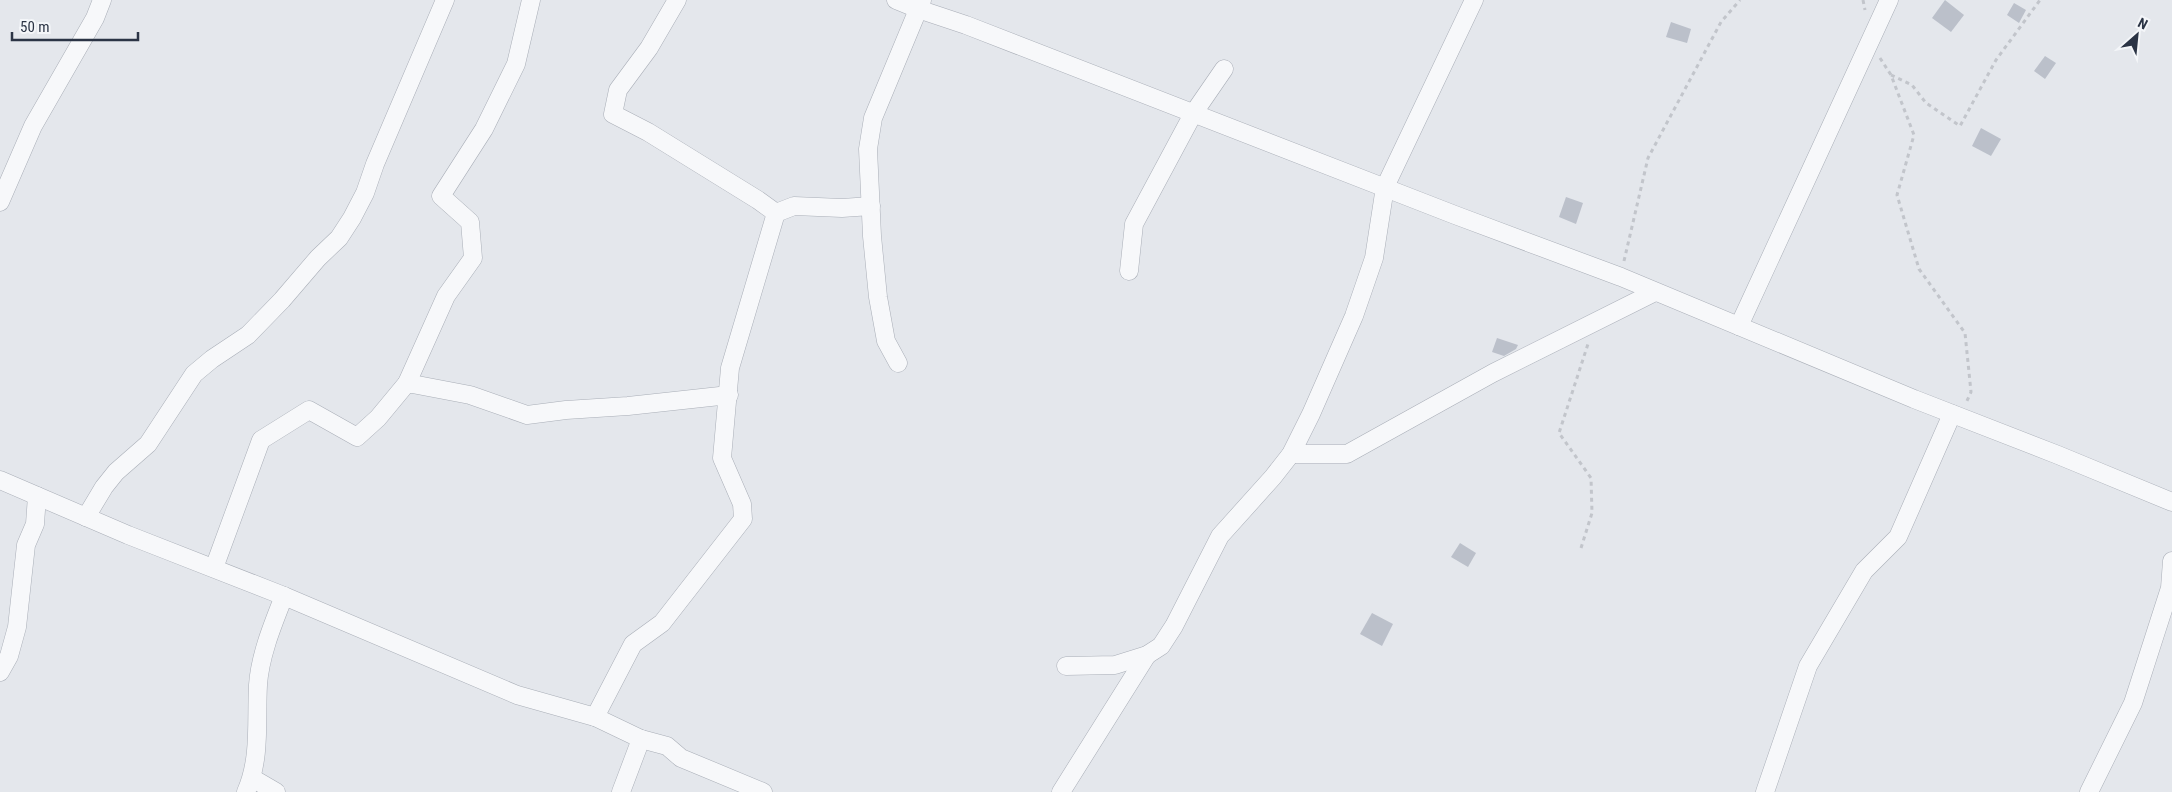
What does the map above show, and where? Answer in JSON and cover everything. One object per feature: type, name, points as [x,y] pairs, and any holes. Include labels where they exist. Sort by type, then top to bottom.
[{"type":"street","points":[[0,202],[8,161],[32,126],[95,18],[102,0]]},
{"type":"street","points":[[86,517],[104,487],[116,472],[148,444],[194,374],[212,359],[248,335],[343,232],[365,193],[375,164],[445,0]]},
{"type":"street","points":[[214,568],[261,440],[309,410],[357,437],[378,418],[406,382],[446,296],[473,258],[470,222],[442,196],[484,129],[516,64],[531,0]]},
{"type":"street","points":[[677,0],[649,48],[618,90],[613,114],[648,132],[776,213]]},
{"type":"street","points":[[896,0],[920,5],[1193,114],[1621,277],[1956,416],[2172,502]]},
{"type":"street","points":[[1066,666],[1115,665],[1147,655],[1161,646],[1174,626],[1220,536],[1291,454],[1311,414],[1354,316],[1374,258],[1385,187],[1474,0]]},
{"type":"street","points":[[1739,326],[1889,0]]},
{"type":"street","points":[[898,363],[886,341],[878,297],[868,148],[873,118],[920,5]]},
{"type":"street","points":[[1129,270],[1134,224],[1193,114],[1224,69]]},
{"type":"street","points":[[776,213],[794,206],[842,208],[871,206]]},
{"type":"street","points":[[595,717],[633,644],[662,623],[743,519],[742,504],[722,458],[730,368],[776,213]]},
{"type":"street","points":[[1291,454],[1347,454],[1492,373],[1655,292]]},
{"type":"street","points":[[406,382],[470,395],[528,415],[729,395]]},
{"type":"street","points":[[1765,792],[1808,666],[1864,571],[1898,537],[1956,416]]},
{"type":"street","points":[[0,480],[86,517],[284,596],[517,695],[595,717],[641,739],[667,746],[681,758],[763,792]]},
{"type":"street","points":[[0,672],[9,656],[17,627],[26,545],[35,524],[37,496]]},
{"type":"street","points":[[2089,792],[2133,704],[2170,588],[2172,562]]},
{"type":"street","points":[[276,792],[249,785],[258,734],[258,685],[270,635],[284,596]]},
{"type":"street","points":[[1061,792],[1147,655]]},
{"type":"street","points":[[620,792],[641,739]]},
{"type":"path","points":[[1621,277],[1648,158],[1721,22],[1740,0]]},
{"type":"path","points":[[1863,0],[1870,41],[1891,75],[1914,136],[1897,195],[1919,269],[1965,333],[1971,392],[1956,416]]},
{"type":"path","points":[[1891,75],[1912,86],[1926,103],[1960,126],[1996,60],[2040,0]]},
{"type":"path","points":[[1581,548],[1592,513],[1591,478],[1558,433],[1576,376],[1597,321]]},
{"type":"building","points":[[1945,0],[1964,15],[1951,32],[1932,18]]},
{"type":"building","points":[[2014,3],[2026,10],[2019,23],[2007,15]]},
{"type":"building","points":[[1671,22],[1691,29],[1687,43],[1666,37]]},
{"type":"building","points":[[2045,56],[2056,63],[2045,79],[2034,71]]},
{"type":"building","points":[[1981,128],[2001,139],[1991,156],[1972,146]]},
{"type":"building","points":[[1566,197],[1583,203],[1576,224],[1559,217]]},
{"type":"building","points":[[1497,338],[1518,345],[1516,349],[1504,356],[1492,352]]},
{"type":"building","points":[[1460,543],[1476,553],[1468,567],[1451,557]]},
{"type":"building","points":[[1372,613],[1393,624],[1382,646],[1360,634]]}]
